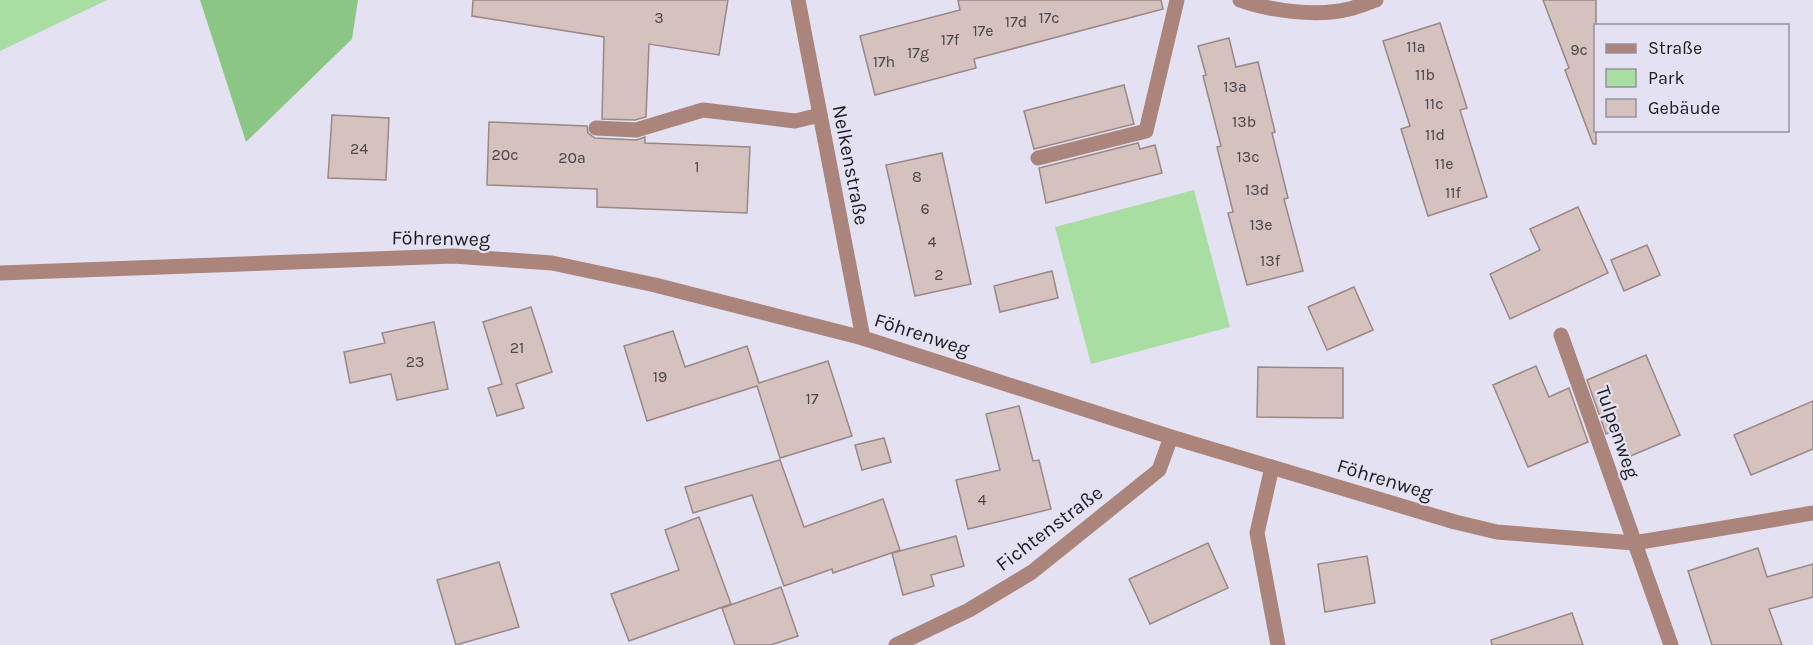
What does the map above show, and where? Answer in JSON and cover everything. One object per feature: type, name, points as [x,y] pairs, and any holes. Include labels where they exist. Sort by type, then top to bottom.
[{"type":"street","name":"Nelkenstraße","points":[[798,0],[863,338]]},
{"type":"street","points":[[1038,158],[1146,131],[1177,0]]},
{"type":"street","points":[[1240,0],[1258,6],[1316,13],[1347,10],[1376,0]]},
{"type":"street","points":[[596,128],[636,130],[703,110],[795,121],[820,115]]},
{"type":"street","name":"Föhrenweg","points":[[0,273],[453,256],[552,263],[655,285],[863,338],[1171,437],[1455,522],[1497,532],[1634,543],[1813,513]]},
{"type":"street","name":"Tulpenweg","points":[[1561,335],[1671,645]]},
{"type":"street","name":"Fichtenstraße","points":[[896,645],[969,610],[1032,572],[1159,470],[1171,437]]},
{"type":"street","points":[[1272,467],[1257,533],[1278,645]]},
{"type":"green space","points":[[0,0],[107,0],[0,51]]},
{"type":"green space","points":[[200,0],[358,0],[352,39],[246,142]]},
{"type":"green space","points":[[1194,190],[1230,327],[1091,364],[1055,227]]},
{"type":"building","points":[[473,0],[728,0],[719,55],[649,44],[646,117],[635,120],[602,119],[604,37],[472,16]]},
{"type":"building","points":[[958,0],[1161,0],[1163,9],[974,59],[976,68],[875,95],[860,36],[960,10]]},
{"type":"building","points":[[1543,0],[1596,0],[1594,132],[1596,132],[1596,144],[1593,144],[1565,70],[1569,68]]},
{"type":"building","points":[[1440,23],[1467,108],[1460,110],[1487,197],[1428,216],[1401,129],[1410,126],[1383,41]]},
{"type":"building","points":[[1229,38],[1236,67],[1258,62],[1288,198],[1284,199],[1303,271],[1247,285],[1228,213],[1233,212],[1217,147],[1221,146],[1203,76],[1206,75],[1198,46]]},
{"type":"building","points":[[1124,85],[1134,124],[1034,149],[1024,111]]},
{"type":"building","points":[[332,115],[389,118],[386,180],[328,178]]},
{"type":"building","points":[[489,122],[587,126],[588,133],[595,138],[636,140],[645,137],[645,143],[750,147],[747,213],[597,207],[597,189],[487,185]]},
{"type":"building","points":[[1138,143],[1140,149],[1155,145],[1162,173],[1046,203],[1039,168]]},
{"type":"building","points":[[942,153],[971,284],[915,296],[886,165]]},
{"type":"building","points":[[1578,207],[1608,273],[1510,319],[1490,274],[1540,250],[1530,229]]},
{"type":"building","points":[[1647,245],[1660,275],[1624,291],[1611,260]]},
{"type":"building","points":[[1052,271],[1058,298],[1000,312],[994,286]]},
{"type":"building","points":[[1354,287],[1373,330],[1327,350],[1308,307]]},
{"type":"building","points":[[531,307],[552,372],[516,384],[524,408],[497,416],[488,388],[502,384],[483,322]]},
{"type":"building","points":[[434,322],[448,389],[397,400],[391,374],[350,383],[344,352],[385,343],[382,333]]},
{"type":"building","points":[[673,331],[685,367],[747,346],[759,383],[828,361],[852,436],[780,458],[757,386],[647,421],[624,346]]},
{"type":"building","points":[[1646,355],[1680,435],[1626,458],[1615,430],[1606,434],[1587,380]]},
{"type":"building","points":[[1536,366],[1549,397],[1569,388],[1588,442],[1528,467],[1493,385]]},
{"type":"building","points":[[1258,367],[1343,368],[1343,418],[1257,417]]},
{"type":"building","points":[[1813,401],[1813,449],[1751,475],[1734,435]]},
{"type":"building","points":[[1019,406],[1033,461],[1039,460],[1051,509],[968,529],[956,480],[1000,470],[986,414]]},
{"type":"building","points":[[884,438],[891,462],[862,470],[855,445]]},
{"type":"building","points":[[780,460],[804,527],[883,499],[900,550],[833,573],[832,569],[784,586],[752,495],[693,513],[685,487]]},
{"type":"building","points":[[699,517],[731,604],[629,641],[611,594],[679,570],[665,530]]},
{"type":"building","points":[[956,536],[964,566],[931,575],[934,586],[903,595],[892,553]]},
{"type":"building","points":[[1208,543],[1228,588],[1150,624],[1129,579]]},
{"type":"building","points":[[1758,548],[1767,577],[1813,564],[1813,597],[1769,609],[1782,645],[1712,645],[1688,571]]},
{"type":"building","points":[[1367,556],[1375,603],[1325,612],[1318,564]]},
{"type":"building","points":[[499,562],[519,627],[456,645],[437,580]]},
{"type":"building","points":[[781,587],[798,636],[771,645],[735,645],[722,608]]},
{"type":"building","points":[[1572,613],[1583,645],[1492,645],[1491,640]]}]
